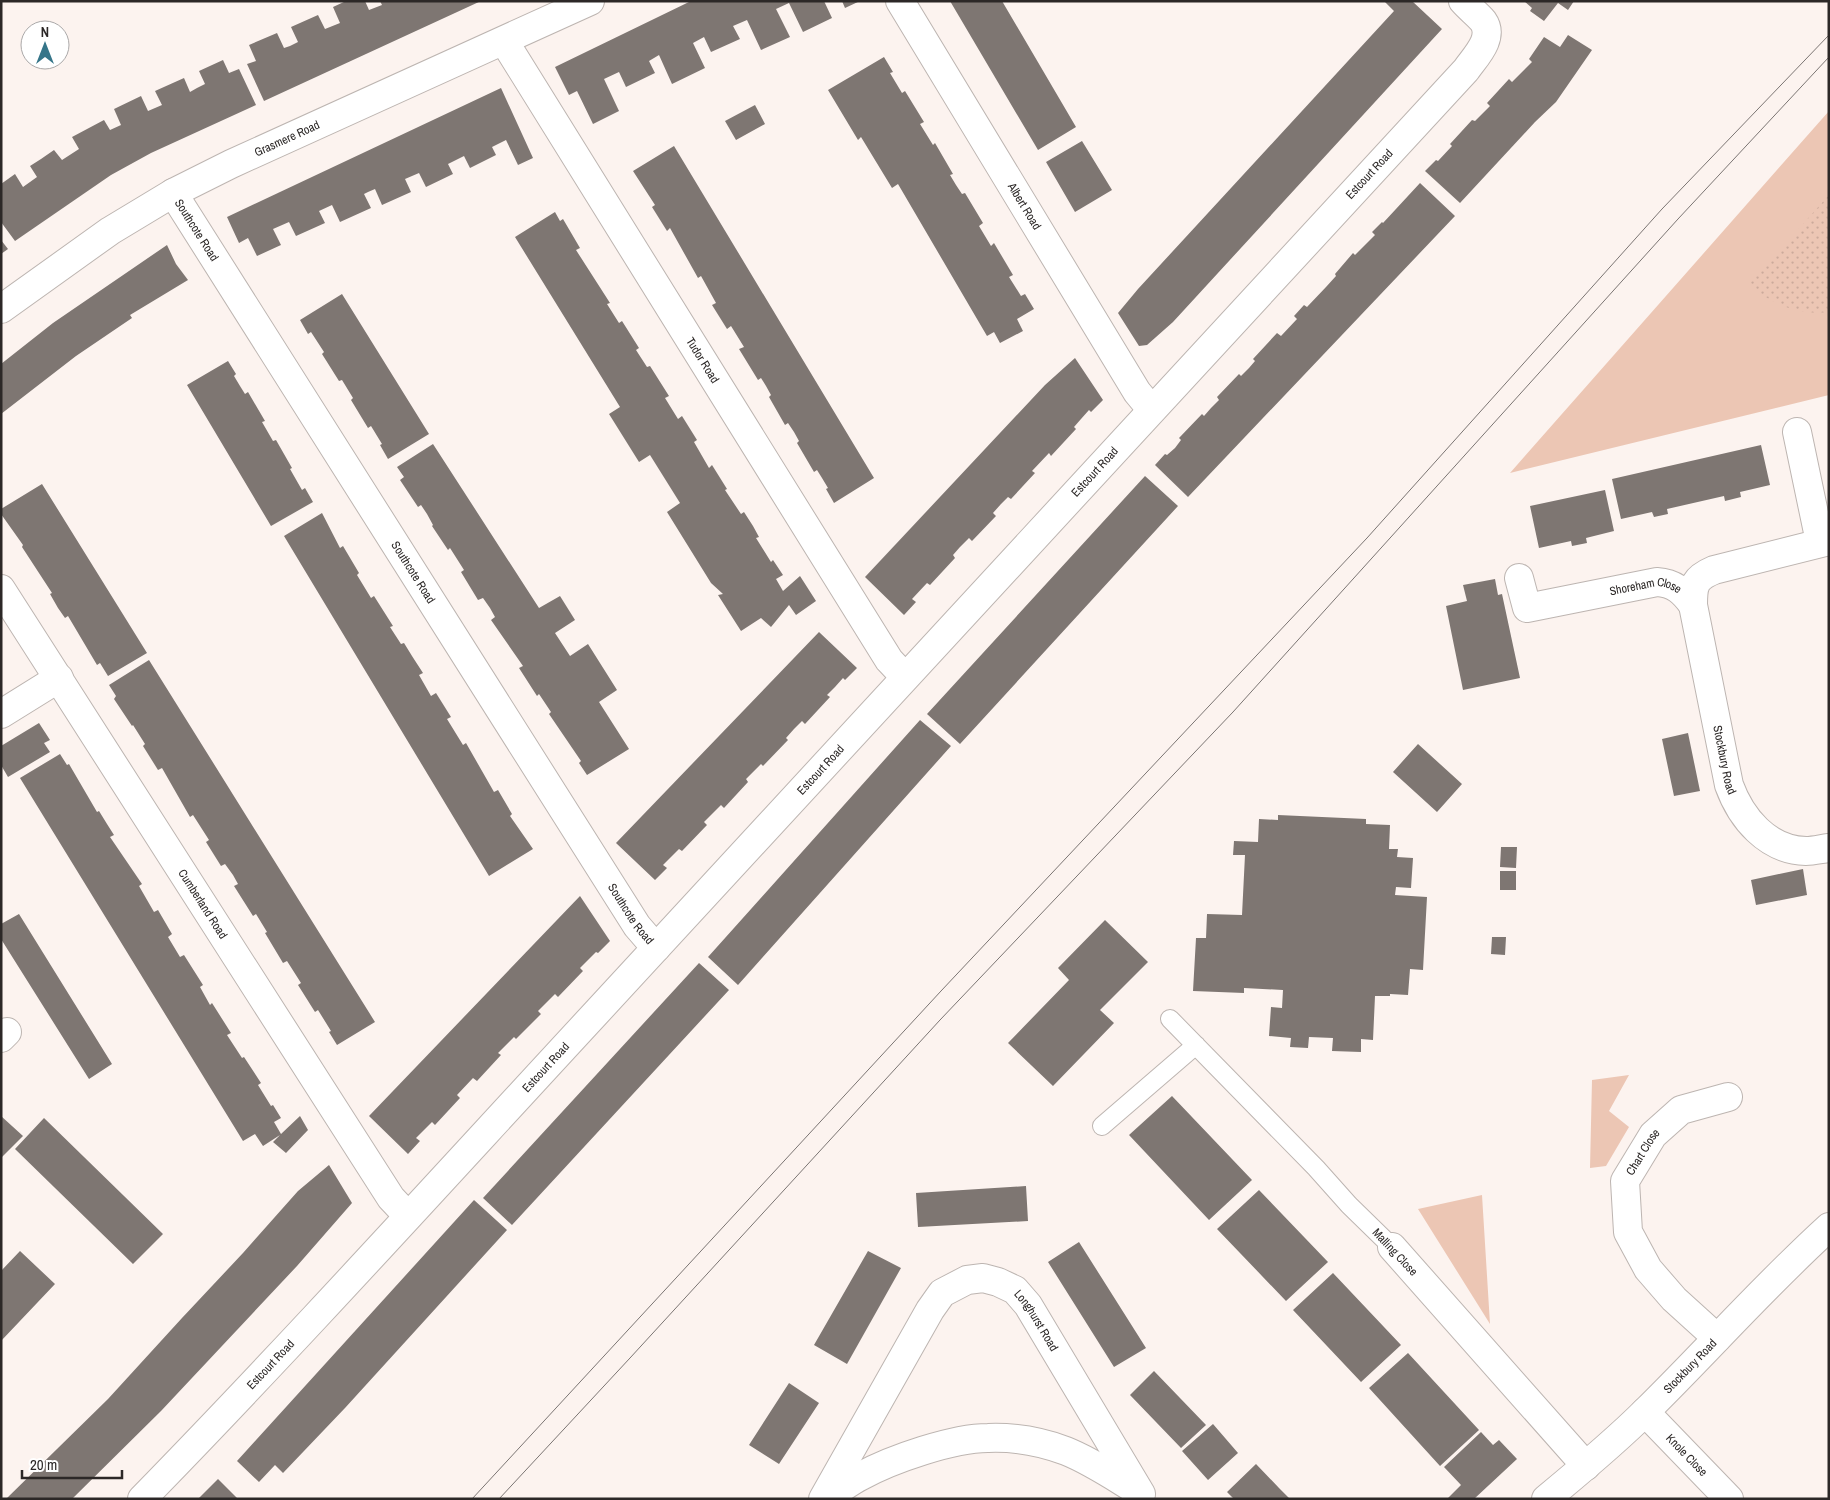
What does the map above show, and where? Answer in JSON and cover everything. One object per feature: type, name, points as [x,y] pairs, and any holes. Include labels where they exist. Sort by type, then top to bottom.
[{"type":"street","name":"Grasmere Road","points":[[1,309],[110,231],[173,193],[590,1]]},
{"type":"street","name":"Albert Road","points":[[900,1],[1137,392],[1151,409]]},
{"type":"street","name":"Estcourt Road","points":[[142,1499],[218,1421],[408,1216],[1466,70],[1484,44],[1487,33],[1484,22],[1463,1]]},
{"type":"street","name":"Tudor Road","points":[[504,41],[889,660],[906,677]]},
{"type":"street","name":"Southcote Road","points":[[173,193],[637,926],[656,948]]},
{"type":"street","name":"Shoreham Close","points":[[1693,605],[1695,584],[1700,576],[1714,570],[1824,542],[1797,432]]},
{"type":"street","name":"Shoreham Close","points":[[1519,578],[1527,608],[1657,582],[1666,582],[1677,587],[1693,605]]},
{"type":"street","name":"Cumberland Road","points":[[1,589],[391,1198],[408,1216]]},
{"type":"street","name":"Stockbury Road","points":[[1693,605],[1728,785],[1734,801],[1746,819],[1760,833],[1782,847],[1806,851],[1829,848]]},
{"type":"street","points":[[1,714],[59,678]]},
{"type":"street","name":"Chart Close","points":[[1717,1338],[1674,1299],[1648,1269],[1628,1232],[1625,1181],[1653,1135],[1682,1110],[1728,1097]]},
{"type":"street","name":"Stockbury Road","points":[[1546,1499],[1586,1466],[1645,1412],[1789,1264],[1829,1228]]},
{"type":"street","name":"Malling Close","points":[[1392,1247],[1586,1466]]},
{"type":"street","name":"Longhurst Road","points":[[824,1499],[930,1310],[942,1293],[966,1280],[983,1278],[998,1282],[1015,1290],[1028,1305],[1142,1497]]},
{"type":"street","name":"Knole Close","points":[[1645,1412],[1728,1499]]},
{"type":"street","name":"Longhurst Road","points":[[824,1499],[862,1475],[906,1457],[947,1444],[987,1438],[1027,1440],[1066,1451],[1104,1470],[1142,1497]]},
{"type":"lane","name":"Malling Close","points":[[1170,1019],[1316,1168],[1349,1206],[1392,1247]]},
{"type":"lane","points":[[1102,1126],[1196,1045]]},
{"type":"shaded area","points":[[1829,111],[1829,395],[1510,473]]},
{"type":"shaded area","points":[[1829,195],[1829,312],[1807,312],[1776,303],[1749,284]]},
{"type":"shaded area","points":[[1629,1075],[1609,1111],[1629,1127],[1606,1166],[1590,1168],[1592,1080]]},
{"type":"shaded area","points":[[1482,1195],[1490,1324],[1418,1209]]},
{"type":"building","points":[[346,1],[365,1],[369,10],[382,5],[380,1],[481,1],[264,101],[247,64],[256,61],[249,45],[277,33],[284,48],[290,46],[298,42],[291,27],[318,15],[325,29],[340,23],[333,7]]},
{"type":"building","points":[[691,1],[824,1],[832,18],[803,32],[789,3],[776,9],[790,37],[761,50],[747,20],[733,26],[740,39],[711,52],[704,37],[693,43],[705,68],[672,84],[659,55],[649,61],[655,73],[626,87],[619,72],[604,79],[619,111],[593,124],[577,91],[569,95],[555,67]]},
{"type":"building","points":[[842,1],[860,1],[845,8]]},
{"type":"building","points":[[950,1],[1002,1],[1076,127],[1038,150]]},
{"type":"building","points":[[1384,1],[1412,1],[1442,29],[1173,322],[1147,345],[1139,346],[1118,313],[1394,11]]},
{"type":"building","points":[[1524,1],[1574,1],[1568,10],[1558,3],[1544,21],[1530,11],[1532,8]]},
{"type":"building","points":[[1568,35],[1592,50],[1556,102],[1460,203],[1425,171],[1452,146],[1450,144],[1472,120],[1475,121],[1490,106],[1487,103],[1509,79],[1512,82],[1532,62],[1529,59],[1544,37],[1560,47]]},
{"type":"building","points":[[884,57],[893,72],[890,73],[902,93],[905,91],[924,122],[920,124],[933,145],[935,143],[953,174],[950,175],[962,194],[965,193],[983,223],[979,226],[991,246],[994,243],[1013,275],[1009,277],[1021,296],[1025,294],[1034,309],[1017,319],[1023,331],[1000,343],[994,332],[987,336],[898,184],[892,188],[861,137],[858,140],[828,90]]},
{"type":"building","points":[[223,60],[229,73],[239,69],[256,105],[151,153],[111,175],[15,241],[1,222],[1,184],[15,174],[23,187],[37,177],[30,166],[54,150],[62,160],[79,149],[72,137],[104,120],[110,130],[121,125],[114,109],[141,96],[148,111],[162,105],[155,91],[184,78],[190,92],[205,84],[199,71]]},
{"type":"building","points":[[501,88],[533,158],[518,165],[506,140],[492,147],[496,155],[470,168],[464,156],[448,164],[453,174],[426,187],[419,173],[405,179],[411,192],[382,205],[375,189],[368,192],[364,194],[371,208],[340,222],[332,205],[319,211],[325,223],[296,236],[289,222],[273,229],[281,245],[257,256],[248,238],[239,243],[227,217]]},
{"type":"building","points":[[755,105],[765,124],[736,140],[725,121]]},
{"type":"building","points":[[1082,141],[1112,190],[1075,212],[1046,162]]},
{"type":"building","points":[[674,146],[874,478],[834,503],[822,478],[817,470],[814,472],[797,443],[799,441],[794,432],[788,423],[785,425],[769,397],[771,395],[766,386],[761,378],[758,380],[739,349],[744,347],[731,326],[727,329],[712,305],[716,303],[701,276],[698,278],[670,228],[667,231],[652,207],[655,205],[633,171]]},
{"type":"building","points":[[1420,183],[1455,216],[1188,497],[1155,465],[1165,454],[1167,455],[1175,448],[1181,440],[1179,438],[1202,414],[1204,416],[1219,400],[1217,397],[1239,374],[1241,376],[1249,368],[1255,361],[1253,359],[1277,333],[1281,336],[1297,319],[1294,316],[1304,305],[1307,307],[1326,287],[1353,253],[1355,255],[1375,235],[1372,232],[1383,223]]},
{"type":"building","points":[[555,212],[560,221],[563,219],[580,248],[576,250],[610,303],[607,304],[619,323],[622,321],[639,348],[636,350],[647,367],[650,366],[669,396],[665,398],[678,419],[682,416],[697,440],[694,442],[709,468],[712,465],[727,489],[725,490],[741,514],[744,512],[753,526],[759,537],[756,538],[771,562],[773,560],[783,575],[776,579],[783,591],[800,576],[816,601],[796,615],[789,605],[771,627],[761,618],[741,631],[718,595],[723,594],[711,583],[667,512],[680,503],[650,455],[639,462],[609,414],[620,407],[515,237]]},
{"type":"building","points":[[1,240],[8,249],[1,254]]},
{"type":"building","points":[[167,245],[176,264],[188,280],[130,315],[132,318],[76,356],[1,414],[1,364],[53,323]]},
{"type":"building","points":[[342,294],[429,434],[388,459],[380,445],[382,444],[371,426],[368,428],[351,400],[353,398],[342,380],[339,381],[322,354],[324,352],[311,332],[308,334],[300,320]]},
{"type":"building","points":[[1075,358],[1103,400],[1091,412],[1089,410],[1074,427],[1076,429],[1051,456],[1049,453],[1032,471],[1035,473],[1011,499],[1008,497],[1001,504],[993,513],[996,516],[972,541],[969,538],[960,547],[953,555],[955,558],[930,585],[927,583],[912,599],[916,602],[904,615],[865,577],[1045,385]]},
{"type":"building","points":[[228,361],[236,374],[234,376],[240,386],[245,394],[248,392],[265,421],[262,422],[273,441],[276,440],[302,490],[305,488],[313,502],[271,526],[187,385]]},
{"type":"building","points":[[433,444],[539,608],[560,596],[575,620],[555,633],[570,656],[588,644],[617,690],[599,702],[629,749],[587,775],[579,763],[581,761],[549,714],[551,712],[539,694],[537,696],[519,668],[523,666],[491,620],[495,617],[490,608],[483,598],[478,600],[461,572],[464,570],[450,548],[448,550],[421,505],[418,507],[400,480],[404,477],[397,467]]},
{"type":"building","points":[[1761,445],[1770,485],[1740,492],[1741,497],[1725,501],[1724,496],[1667,509],[1668,514],[1654,517],[1652,512],[1621,519],[1612,479]]},
{"type":"building","points":[[1145,476],[1178,506],[960,744],[927,714]]},
{"type":"building","points":[[42,484],[147,653],[108,676],[100,663],[97,665],[68,616],[65,618],[58,608],[50,594],[52,593],[22,547],[23,545],[1,514],[1,509]]},
{"type":"building","points":[[1605,490],[1614,531],[1586,538],[1587,543],[1572,546],[1571,541],[1539,548],[1530,506]]},
{"type":"building","points":[[322,513],[340,548],[343,546],[359,573],[357,575],[371,598],[374,596],[393,626],[390,627],[401,644],[404,643],[423,673],[419,675],[431,696],[436,693],[451,717],[447,719],[463,745],[466,743],[494,792],[498,790],[512,814],[510,816],[533,849],[489,876],[284,536]]},
{"type":"building","points":[[1495,579],[1498,595],[1502,594],[1520,678],[1463,690],[1446,606],[1467,601],[1463,585]]},
{"type":"building","points":[[819,632],[857,668],[845,680],[843,678],[827,695],[830,697],[805,724],[802,721],[786,738],[788,740],[763,766],[761,764],[746,779],[748,782],[724,808],[721,805],[704,822],[707,825],[682,851],[679,849],[663,865],[667,868],[655,880],[616,843]]},
{"type":"building","points":[[149,660],[375,1022],[337,1045],[318,1010],[315,1012],[298,985],[301,983],[287,961],[283,963],[256,914],[253,916],[234,886],[238,884],[233,875],[225,864],[221,866],[206,842],[209,840],[193,815],[190,817],[162,768],[158,770],[143,746],[145,744],[114,699],[116,696],[109,685]]},
{"type":"building","points":[[920,720],[951,746],[738,985],[708,957]]},
{"type":"building","points":[[39,723],[50,740],[44,743],[50,752],[8,777],[1,765],[1,746]]},
{"type":"building","points":[[1688,733],[1700,791],[1674,796],[1662,739]]},
{"type":"building","points":[[1418,744],[1462,784],[1437,812],[1393,772]]},
{"type":"building","points":[[60,754],[67,765],[69,764],[97,812],[99,811],[114,835],[110,837],[142,884],[139,886],[154,912],[158,910],[172,934],[168,937],[180,957],[184,955],[203,985],[200,987],[210,1005],[212,1003],[231,1033],[227,1035],[261,1083],[258,1085],[281,1118],[274,1122],[281,1134],[300,1116],[308,1130],[286,1153],[273,1142],[280,1135],[263,1146],[255,1134],[243,1141],[20,778]]},
{"type":"building","points":[[1278,815],[1366,819],[1366,824],[1390,825],[1389,849],[1398,849],[1397,857],[1413,858],[1411,888],[1396,887],[1395,895],[1427,897],[1423,970],[1410,969],[1408,995],[1390,994],[1390,996],[1375,996],[1373,1040],[1361,1039],[1361,1052],[1332,1051],[1333,1038],[1309,1037],[1308,1048],[1290,1047],[1291,1038],[1269,1036],[1271,1007],[1282,1008],[1283,990],[1244,988],[1244,993],[1193,991],[1196,938],[1206,938],[1207,914],[1242,915],[1245,855],[1233,855],[1234,841],[1258,842],[1259,819],[1278,820]]},
{"type":"building","points":[[1501,847],[1517,847],[1516,868],[1500,867]]},
{"type":"building","points":[[1803,869],[1807,895],[1756,905],[1751,880]]},
{"type":"building","points":[[1500,871],[1516,871],[1516,890],[1500,890]]},
{"type":"building","points":[[580,896],[610,941],[580,968],[583,971],[558,997],[555,994],[538,1011],[541,1014],[516,1039],[514,1037],[498,1053],[501,1055],[477,1081],[473,1078],[457,1095],[460,1098],[435,1125],[432,1122],[416,1138],[420,1141],[408,1154],[369,1116]]},
{"type":"building","points":[[19,914],[112,1064],[89,1079],[1,939],[1,924]]},
{"type":"building","points":[[1105,920],[1148,962],[1100,1010],[1114,1023],[1053,1086],[1008,1043],[1069,980],[1058,968]]},
{"type":"building","points":[[1492,937],[1506,937],[1505,955],[1491,954]]},
{"type":"building","points":[[699,963],[729,990],[512,1225],[483,1198]]},
{"type":"building","points":[[1172,1096],[1252,1180],[1209,1220],[1129,1135]]},
{"type":"building","points":[[1,1116],[23,1136],[1,1158]]},
{"type":"building","points":[[44,1118],[163,1234],[133,1264],[15,1149]]},
{"type":"building","points":[[329,1165],[352,1203],[297,1266],[161,1411],[72,1499],[6,1499],[108,1399],[298,1191]]},
{"type":"building","points":[[1026,1186],[1028,1221],[918,1227],[916,1193]]},
{"type":"building","points":[[1259,1190],[1328,1262],[1286,1301],[1217,1229]]},
{"type":"building","points":[[474,1200],[507,1230],[345,1408],[283,1473],[275,1465],[259,1482],[237,1461]]},
{"type":"building","points":[[1079,1242],[1146,1348],[1114,1367],[1048,1262]]},
{"type":"building","points":[[20,1251],[55,1284],[1,1341],[1,1271]]},
{"type":"building","points":[[868,1251],[901,1268],[847,1364],[814,1345]]},
{"type":"building","points":[[1333,1273],[1401,1345],[1361,1382],[1293,1310]]},
{"type":"building","points":[[1408,1353],[1479,1430],[1440,1466],[1369,1388]]},
{"type":"building","points":[[1154,1371],[1206,1425],[1181,1448],[1130,1395]]},
{"type":"building","points":[[789,1383],[819,1403],[779,1464],[749,1445]]},
{"type":"building","points":[[1213,1424],[1238,1453],[1208,1480],[1182,1451]]},
{"type":"building","points":[[1481,1432],[1493,1445],[1499,1440],[1517,1459],[1474,1499],[1447,1499],[1461,1485],[1444,1467]]},
{"type":"building","points":[[1256,1464],[1290,1499],[1234,1499],[1227,1492]]},
{"type":"building","points":[[218,1479],[238,1499],[198,1499]]},
{"type":"tram line","points":[[472,1499],[941,991],[1367,538],[1662,209],[1829,35]]},
{"type":"tram line","points":[[499,1499],[940,1020],[1233,712],[1678,219],[1829,57]]}]
